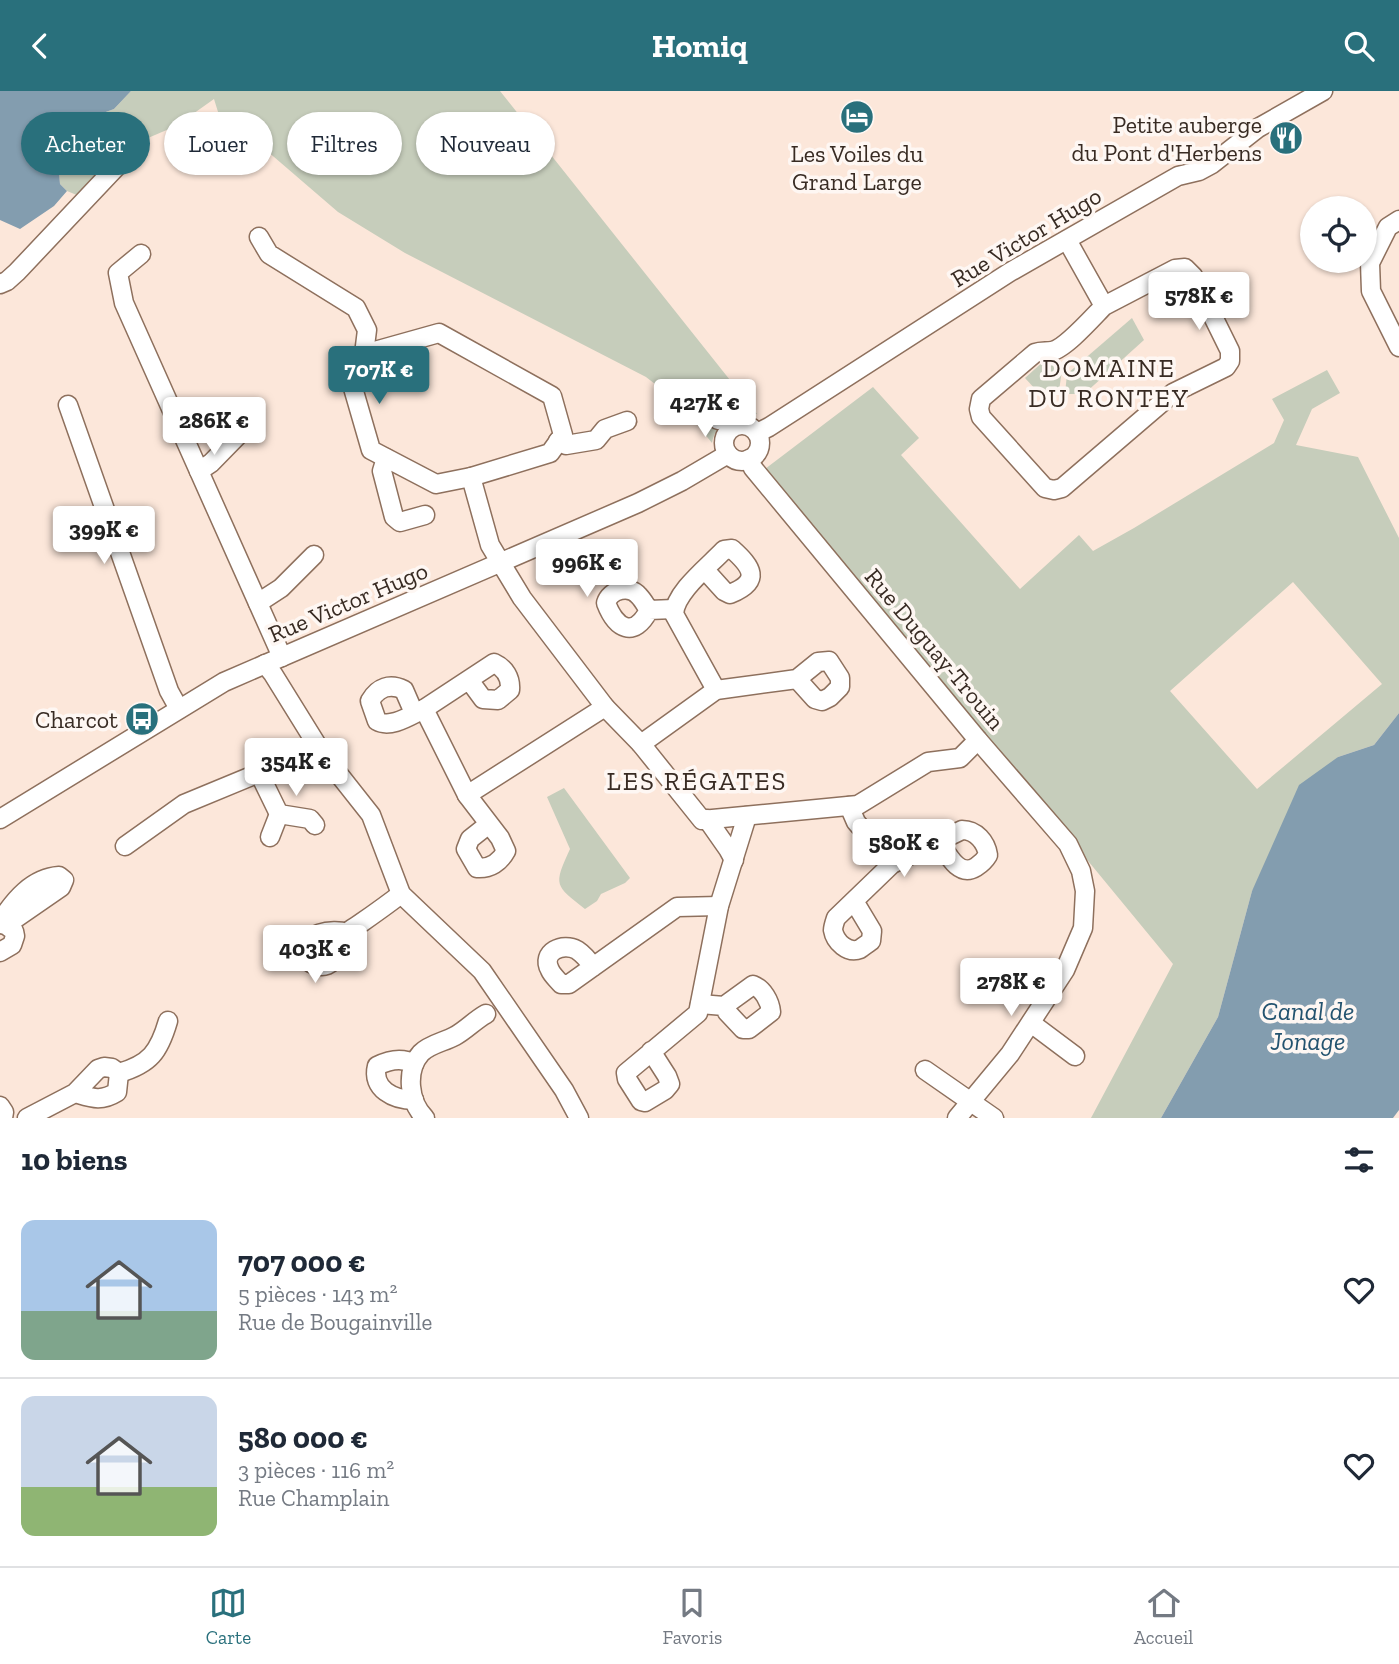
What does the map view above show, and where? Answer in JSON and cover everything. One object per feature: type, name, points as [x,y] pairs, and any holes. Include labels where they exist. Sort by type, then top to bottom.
[{"type":"street","name":"Rue Victor Hugo","points":[[757,433],[1010,272],[1178,176],[1199,171],[1212,164],[1258,128],[1323,91]]},
{"type":"street","points":[[0,284],[17,272],[109,175]]},
{"type":"street","points":[[1399,221],[1388,227],[1370,263],[1371,291],[1399,347]]},
{"type":"street","points":[[259,237],[269,254],[356,308],[367,330],[364,354],[351,381],[371,450],[436,484],[471,477],[550,453],[563,435],[552,396],[439,333],[364,354]]},
{"type":"street","points":[[1067,240],[1104,306]]},
{"type":"street","points":[[141,254],[118,273],[124,303],[258,603],[274,674],[322,753],[371,815],[401,894],[482,971],[564,1090],[571,1115]]},
{"type":"street","points":[[1185,268],[1193,276],[1230,351],[1230,361],[1226,367],[1172,393],[1062,488],[1045,488],[981,417],[981,399],[1035,353],[1052,351],[1063,346],[1104,306],[1175,269],[1185,268]]},
{"type":"street","points":[[68,405],[165,678],[179,709]]},
{"type":"street","points":[[558,441],[566,445],[596,440],[605,429],[627,421]]},
{"type":"street","points":[[199,471],[211,463],[250,423]]},
{"type":"street","points":[[748,426],[757,433],[760,445],[754,456],[738,460],[728,454],[725,437],[732,428],[748,426]]},
{"type":"street","name":"Rue Victor Hugo","points":[[2,811],[224,682],[638,503],[728,454]]},
{"type":"street","points":[[386,458],[382,471],[394,517],[400,522],[425,515]]},
{"type":"street","name":"Rue Duguay-Trouin","points":[[749,459],[753,468],[978,740],[1068,844],[1081,871],[1085,891],[1083,927],[1065,970],[1031,1023]]},
{"type":"street","points":[[471,477],[490,545],[523,599],[605,707],[641,744],[702,820],[858,805],[928,762],[960,758],[978,740]]},
{"type":"street","points":[[258,603],[281,589],[314,555]]},
{"type":"street","points":[[705,570],[683,592],[674,605],[674,614],[716,690]]},
{"type":"street","points":[[649,610],[674,609]]},
{"type":"street","points":[[641,744],[716,690],[797,678]]},
{"type":"street","points":[[468,680],[419,711],[467,795],[489,824]]},
{"type":"street","points":[[467,795],[605,707]]},
{"type":"street","points":[[125,846],[184,804],[259,773],[322,753]]},
{"type":"street","points":[[259,773],[279,814],[270,837]]},
{"type":"street","points":[[849,806],[856,823],[892,864]]},
{"type":"street","points":[[279,814],[310,819],[315,825]]},
{"type":"street","points":[[651,1051],[698,1013],[719,906],[747,816]]},
{"type":"street","points":[[707,819],[734,860]]},
{"type":"street","points":[[854,901],[892,864],[939,841]]},
{"type":"street","points":[[347,933],[401,894]]},
{"type":"street","points":[[593,967],[677,907],[719,906]]},
{"type":"street","points":[[0,951],[12,945],[15,936],[14,931],[2,924]]},
{"type":"street","points":[[700,1004],[724,1006]]},
{"type":"street","points":[[425,1118],[416,1105],[411,1090],[414,1064],[421,1053],[453,1037],[486,1014]]},
{"type":"street","points":[[118,1073],[138,1067],[148,1059],[157,1049],[169,1021]]},
{"type":"street","points":[[957,1118],[1010,1054],[1031,1023],[1075,1056]]},
{"type":"street","points":[[414,1064],[407,1059],[386,1062],[377,1066],[375,1074],[377,1084],[386,1093],[394,1098],[414,1100]]},
{"type":"street","points":[[27,1118],[75,1093],[98,1069],[104,1067],[118,1073]]},
{"type":"street","points":[[925,1070],[994,1118]]},
{"type":"street","points":[[75,1093],[97,1099],[107,1098],[117,1092],[118,1073]]},
{"type":"street","points":[[0,1106],[4,1112],[3,1118]]},
{"type":"green space","points":[[131,91],[500,91],[517,112],[416,112],[416,175],[555,175],[555,160],[757,414],[741,414],[728,419],[718,428],[712,443],[682,408],[646,377],[405,253],[338,212],[295,175],[402,175],[402,112],[287,112],[287,168],[273,156],[273,112],[218,112],[214,99],[196,112],[164,112],[164,131],[150,137],[150,112],[106,112],[114,109]]},
{"type":"green space","points":[[59,175],[104,175],[84,198],[67,191],[60,184]]},
{"type":"green space","points":[[1132,318],[1144,340],[1084,394],[1065,394],[1067,374]]},
{"type":"green space","points":[[1045,360],[1056,364],[1062,370],[1059,391],[1048,403],[1025,378]]},
{"type":"green space","points":[[1327,370],[1340,393],[1312,409],[1296,445],[1358,457],[1399,538],[1399,713],[1374,745],[1338,757],[1252,891],[1218,1017],[1161,1118],[1091,1118],[1173,964],[765,469],[873,387],[919,438],[901,455],[1020,589],[1079,535],[1093,551],[1274,443],[1284,420],[1272,399]],"holes":[[[1293,582],[1382,684],[1257,789],[1170,691]]]},
{"type":"green space","points":[[564,788],[630,878],[601,894],[597,901],[585,909],[568,895],[560,884],[561,871],[570,849],[547,797]]},
{"type":"water","points":[[0,91],[131,91],[114,109],[106,112],[21,112],[21,175],[59,175],[60,184],[67,191],[54,206],[20,229],[0,220]]},
{"type":"water","name":"Canal de Jonage","points":[[1399,713],[1399,1110],[1393,1118],[1161,1118],[1218,1017],[1252,891],[1299,785],[1338,757],[1374,745]]},
{"type":"place","name":"Les Voiles du Grand Large","points":[[857,117]]},
{"type":"place","name":"Petite auberge du Pont d'Herbens","points":[[1286,138]]},
{"type":"place","name":"Charcot","points":[[142,719]]},
{"type":"district","name":"DOMAINE DU RONTEY","points":[[1109,382]]},
{"type":"district","name":"LES RÉGATES","points":[[697,781]]}]
